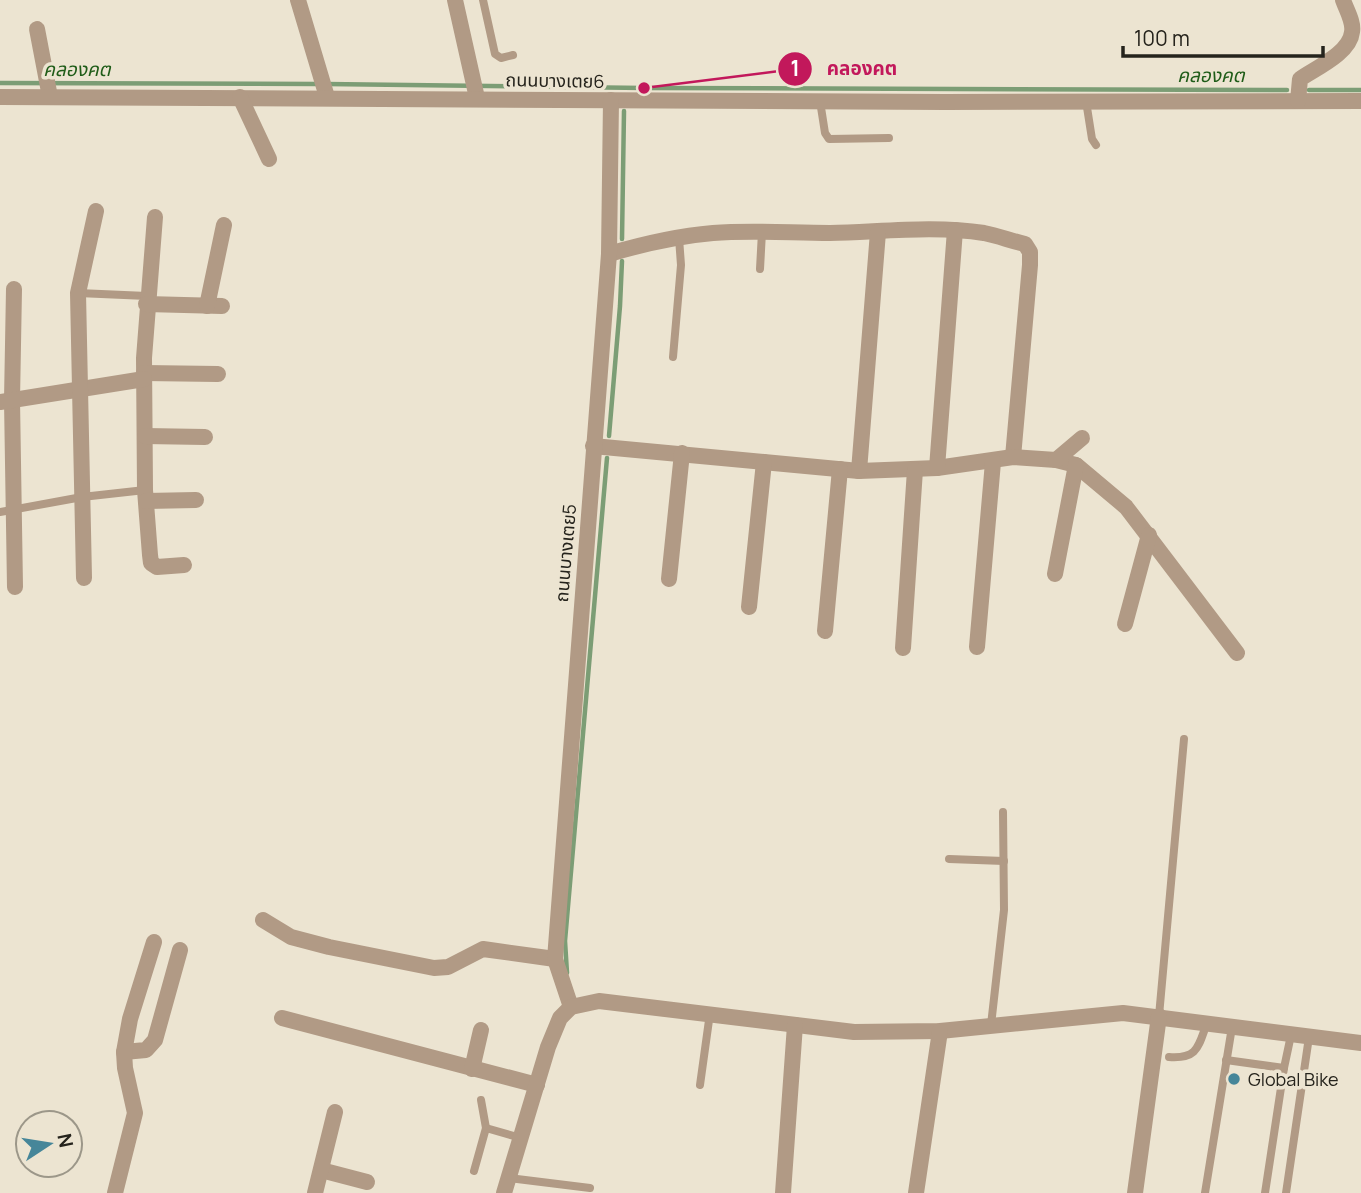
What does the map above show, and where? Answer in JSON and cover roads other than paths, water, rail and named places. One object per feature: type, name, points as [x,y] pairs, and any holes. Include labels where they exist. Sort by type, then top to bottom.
[{"type":"street","points":[[298,0],[327,95]]},
{"type":"street","points":[[455,0],[477,96]]},
{"type":"street","points":[[1298,101],[1300,79],[1343,49],[1350,41],[1353,30],[1343,0]]},
{"type":"street","points":[[37,29],[49,94]]},
{"type":"street","name":"ถนนบางเตย6","points":[[0,97],[49,94],[240,97],[477,96],[611,100],[1361,101]]},
{"type":"street","points":[[240,97],[268,159]]},
{"type":"street","name":"ถนนบางเตย5","points":[[571,1007],[555,959],[609,254],[611,100]]},
{"type":"street","points":[[84,578],[78,293],[96,211]]},
{"type":"street","points":[[155,217],[147,300],[144,376],[146,496],[151,563],[157,566],[184,565]]},
{"type":"street","points":[[147,300],[215,306],[223,225]]},
{"type":"street","points":[[609,254],[640,244],[713,233],[955,230],[985,233],[1025,244],[1030,252],[1013,457]]},
{"type":"street","points":[[937,468],[955,230]]},
{"type":"street","points":[[859,471],[878,232]]},
{"type":"street","points":[[14,289],[6,401],[7,511],[16,587]]},
{"type":"street","points":[[6,401],[79,390],[144,376],[218,373]]},
{"type":"street","points":[[145,436],[205,437]]},
{"type":"street","points":[[1056,460],[1082,438]]},
{"type":"street","points":[[593,446],[859,471],[915,470],[1013,457],[1056,460],[1076,465],[1126,507],[1237,653]]},
{"type":"street","points":[[669,579],[682,453]]},
{"type":"street","points":[[976,647],[993,461]]},
{"type":"street","points":[[749,607],[765,462]]},
{"type":"street","points":[[1055,574],[1076,465]]},
{"type":"street","points":[[825,631],[840,469]]},
{"type":"street","points":[[903,648],[915,470]]},
{"type":"street","points":[[146,496],[196,500]]},
{"type":"street","points":[[1125,624],[1149,535]]},
{"type":"street","points":[[263,920],[291,937],[408,965],[448,967],[483,949],[555,959]]},
{"type":"street","points":[[115,1193],[135,1112],[124,1052],[130,1019],[154,942]]},
{"type":"street","points":[[124,1052],[146,1050],[155,1040],[180,950]]},
{"type":"street","points":[[506,1185],[548,1047],[560,1018],[571,1007],[599,1001],[855,1032],[940,1031],[1123,1013],[1361,1042]]},
{"type":"street","points":[[1135,1193],[1159,1016]]},
{"type":"street","points":[[282,1018],[537,1085]]},
{"type":"street","points":[[783,1193],[794,1025]]},
{"type":"street","points":[[472,1069],[481,1030]]},
{"type":"street","points":[[916,1193],[940,1031]]},
{"type":"street","points":[[315,1193],[335,1112]]},
{"type":"street","points":[[321,1170],[367,1182]]},
{"type":"lane","points":[[483,0],[495,54],[501,58],[513,55]]},
{"type":"lane","points":[[820,101],[825,133],[829,139],[890,138]]},
{"type":"lane","points":[[1086,101],[1092,139],[1096,145]]},
{"type":"lane","points":[[760,269],[762,232]]},
{"type":"lane","points":[[673,357],[681,265],[679,238]]},
{"type":"lane","points":[[78,293],[147,300]]},
{"type":"lane","points":[[7,511],[82,497],[146,496]]},
{"type":"lane","points":[[1159,1016],[1184,739]]},
{"type":"lane","points":[[991,1025],[1004,909],[1003,812]]},
{"type":"lane","points":[[949,859],[1004,861]]},
{"type":"lane","points":[[700,1085],[710,1013]]},
{"type":"lane","points":[[1169,1057],[1182,1058],[1192,1055],[1198,1048],[1207,1023]]},
{"type":"lane","points":[[1205,1193],[1231,1027]]},
{"type":"lane","points":[[1265,1193],[1291,1035]]},
{"type":"lane","points":[[1286,1193],[1309,1037]]},
{"type":"lane","points":[[1226,1060],[1284,1068]]},
{"type":"lane","points":[[474,1171],[486,1128],[481,1100]]},
{"type":"lane","points":[[486,1128],[521,1138]]},
{"type":"lane","points":[[506,1185],[590,1188]]},
{"type":"waterway","name":"คลองคต","points":[[0,83],[318,84]]},
{"type":"waterway","name":"คลองคต","points":[[326,84],[1287,90]]},
{"type":"waterway","name":"คลองคต","points":[[1309,90],[1361,90]]},
{"type":"waterway","points":[[622,239],[624,111]]},
{"type":"waterway","points":[[609,436],[622,261]]},
{"type":"waterway","points":[[567,973],[565,941],[607,458]]},
{"type":"place","name":"คลองคต","points":[[644,88]]},
{"type":"place","name":"Global Bike","points":[[1234,1079]]}]
